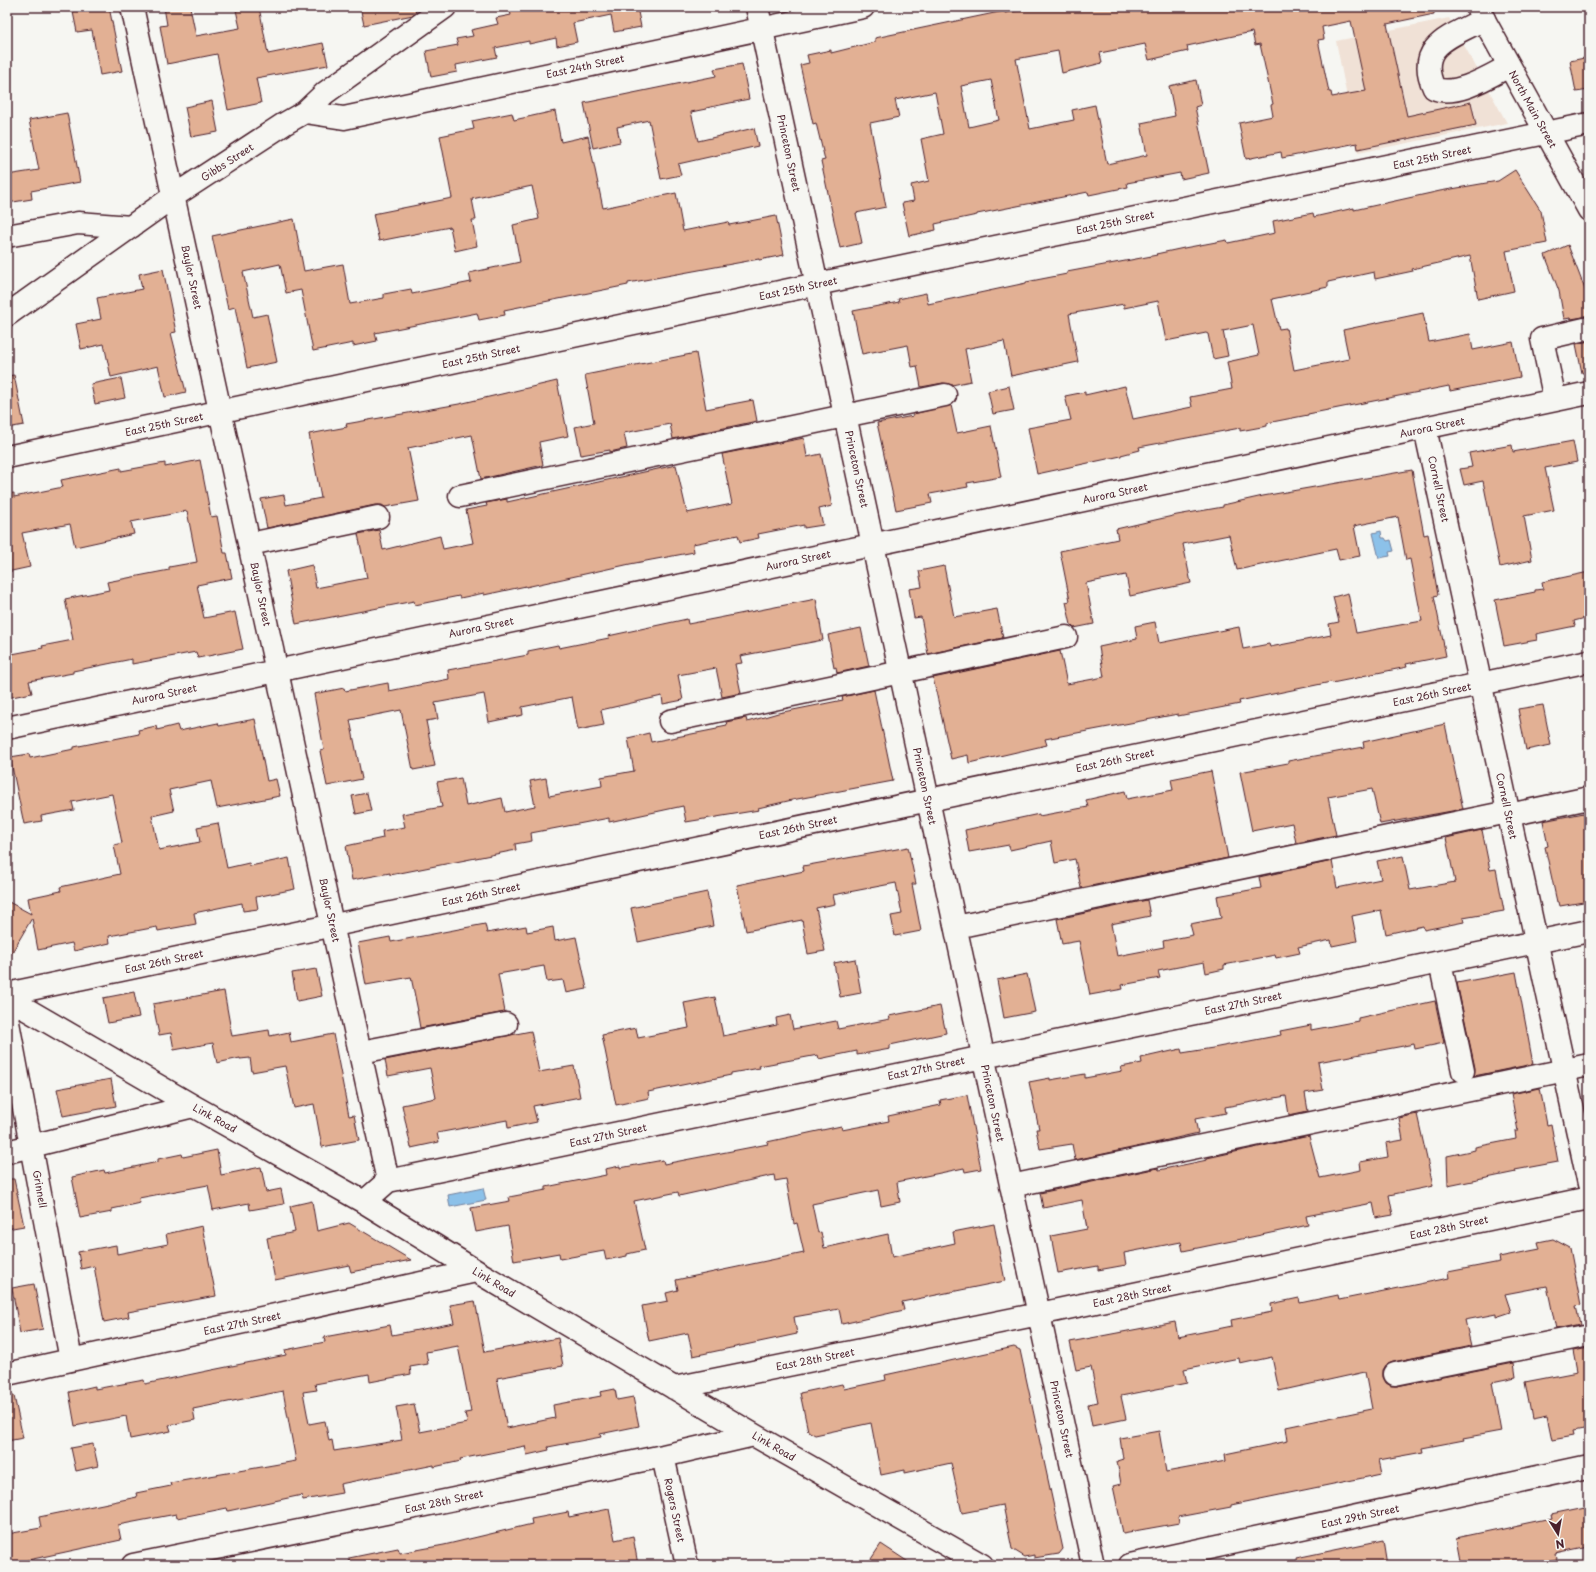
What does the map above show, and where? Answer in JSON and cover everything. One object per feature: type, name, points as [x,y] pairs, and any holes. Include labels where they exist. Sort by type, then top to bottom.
[{"type":"street","name":"Baylor Street","points":[[132,7],[388,1181]]},
{"type":"street","name":"Gibbs Street","points":[[7,315],[174,196],[284,124],[305,112],[325,93],[445,7]]},
{"type":"street","name":"Princeton Street","points":[[757,7],[1093,1565]]},
{"type":"street","name":"East 24th Street","points":[[305,112],[344,118],[864,7]]},
{"type":"street","name":"North Main Street","points":[[1480,13],[1589,210]]},
{"type":"street","points":[[1480,13],[1434,49],[1429,58],[1429,79],[1434,88],[1441,92],[1473,84],[1509,66]]},
{"type":"street","name":"East 25th Street","points":[[7,456],[221,412],[817,284],[1589,124]]},
{"type":"street","points":[[7,236],[78,223],[131,227]]},
{"type":"street","points":[[1555,400],[1542,339],[1589,328]]},
{"type":"street","name":"Aurora Street","points":[[7,728],[1589,393]]},
{"type":"street","points":[[460,496],[945,395]]},
{"type":"street","name":"Cornell Street","points":[[1426,428],[1589,1184]]},
{"type":"street","points":[[250,544],[378,517]]},
{"type":"street","points":[[670,721],[1066,637]]},
{"type":"street","name":"East 26th Street","points":[[7,994],[1589,661]]},
{"type":"street","points":[[956,927],[1509,813],[1589,798]]},
{"type":"street","name":"East 27th Street","points":[[364,1202],[388,1181],[1589,931]]},
{"type":"street","points":[[1440,962],[1463,1071]]},
{"type":"street","name":"Link Road","points":[[7,998],[53,1023],[193,1106],[364,1202],[476,1271],[754,1435],[982,1565]]},
{"type":"street","name":"Grinnell","points":[[7,1017],[71,1360]]},
{"type":"street","points":[[361,1052],[506,1024]]},
{"type":"street","points":[[1011,1186],[1589,1064]]},
{"type":"street","points":[[7,1152],[193,1106]]},
{"type":"street","name":"East 28th Street","points":[[674,1388],[1039,1314],[1589,1198]]},
{"type":"street","name":"East 27th Street","points":[[7,1374],[476,1271]]},
{"type":"street","points":[[1395,1374],[1589,1335]]},
{"type":"street","name":"East 28th Street","points":[[133,1565],[663,1456],[754,1435]]},
{"type":"street","name":"Rogers Street","points":[[663,1456],[687,1565]]},
{"type":"street","name":"East 29th Street","points":[[1130,1565],[1589,1466]]},
{"type":"shaded area","points":[[1449,18],[1507,123],[1358,153],[1336,41]]},
{"type":"water","points":[[1381,531],[1382,538],[1385,538],[1387,541],[1391,540],[1394,551],[1389,552],[1390,556],[1379,558],[1373,533]]},
{"type":"water","points":[[483,1188],[486,1200],[450,1207],[448,1195]]},
{"type":"building","points":[[72,7],[109,7],[122,71],[100,75],[92,30],[77,32]]},
{"type":"building","points":[[164,7],[190,7],[196,36],[240,28],[236,10],[259,7],[268,54],[323,43],[328,65],[256,78],[261,103],[228,110],[217,54],[167,64],[160,26],[167,25]]},
{"type":"building","points":[[360,7],[415,7],[416,13],[413,15],[364,25]]},
{"type":"building","points":[[509,7],[637,7],[641,27],[614,32],[611,15],[573,23],[577,42],[557,46],[556,38],[529,44],[529,41],[495,48],[497,57],[456,65],[457,72],[431,77],[426,51],[458,45],[456,39],[473,36],[471,30],[498,24],[496,18],[511,15]]},
{"type":"building","points":[[1037,7],[1434,7],[1434,14],[1387,24],[1407,116],[1471,102],[1476,125],[1358,149],[1357,143],[1282,158],[1281,152],[1246,159],[1239,123],[1273,116],[1271,105],[1273,104],[1260,44],[1255,45],[1252,32],[1187,46],[1188,51],[1149,60],[1145,44],[1100,53],[1102,63],[1062,73],[1058,51],[1016,59],[1030,129],[1074,120],[1072,110],[1095,105],[1107,164],[1147,155],[1141,123],[1175,116],[1169,86],[1196,80],[1201,105],[1195,107],[1209,173],[1181,179],[1180,173],[1127,183],[1128,187],[1089,195],[1088,192],[977,214],[935,224],[936,230],[909,236],[902,203],[914,201],[911,185],[929,181],[921,139],[943,134],[935,92],[895,100],[899,117],[870,123],[886,207],[856,213],[862,243],[840,248],[821,161],[825,160],[816,123],[813,124],[800,65],[809,63],[807,55],[831,50],[831,53],[875,42],[875,38],[1004,11],[1005,13]],"holes":[[[1351,21],[1366,91],[1332,97],[1331,92],[1329,92],[1318,40],[1324,39],[1322,27]],[[991,80],[999,120],[969,127],[961,86]]]},
{"type":"building","points":[[1589,57],[1589,90],[1576,92],[1570,61]]},
{"type":"building","points":[[742,64],[749,99],[691,112],[698,141],[754,128],[758,146],[678,164],[681,175],[661,179],[649,120],[617,127],[620,142],[593,148],[584,103],[716,76],[714,69]]},
{"type":"building","points":[[212,101],[218,132],[191,137],[185,107]]},
{"type":"building","points":[[555,111],[561,142],[588,136],[603,208],[676,193],[683,231],[728,222],[729,225],[776,216],[784,255],[628,283],[628,285],[504,310],[505,315],[479,320],[477,313],[375,333],[377,341],[353,346],[353,343],[313,351],[301,290],[286,293],[280,264],[243,272],[253,317],[267,314],[277,362],[247,368],[235,307],[228,309],[212,236],[294,219],[304,271],[343,264],[350,304],[384,298],[384,294],[411,289],[412,294],[471,282],[469,273],[520,262],[513,225],[539,219],[532,186],[472,199],[476,220],[472,220],[477,246],[455,251],[450,227],[379,241],[373,214],[452,198],[440,136],[474,129],[472,121],[512,113],[514,120]]},
{"type":"building","points":[[67,113],[80,182],[31,191],[32,199],[7,203],[7,175],[39,170],[29,120]]},
{"type":"building","points":[[1515,170],[1541,211],[1547,243],[1506,251],[1514,291],[1478,299],[1470,256],[1375,279],[1374,272],[1328,282],[1328,287],[1272,299],[1279,329],[1286,328],[1294,370],[1349,359],[1343,330],[1423,313],[1429,342],[1470,334],[1473,350],[1513,342],[1520,377],[1450,391],[1449,386],[1267,423],[1267,426],[1240,431],[1240,428],[1139,447],[1140,450],[1121,456],[1037,474],[1028,428],[1071,420],[1065,396],[1085,392],[1085,395],[1125,386],[1133,419],[1192,407],[1190,397],[1232,389],[1227,362],[1259,355],[1253,325],[1223,331],[1228,356],[1213,359],[1208,334],[1206,333],[1166,341],[1158,301],[1124,308],[1124,304],[1069,314],[1078,362],[1011,376],[1004,341],[965,349],[971,381],[952,385],[943,383],[921,387],[917,366],[912,367],[908,345],[862,354],[853,311],[899,302],[898,299],[926,293],[928,304],[1067,274],[1067,272],[1157,255],[1156,254],[1184,248],[1227,240],[1228,243],[1275,233],[1273,221],[1313,213],[1314,217],[1354,208],[1354,210],[1440,191],[1498,181]]},
{"type":"building","points":[[1568,245],[1586,292],[1589,291],[1589,316],[1564,319],[1559,291],[1545,255]]},
{"type":"building","points":[[163,269],[176,332],[171,333],[186,392],[165,397],[158,366],[111,377],[104,344],[81,349],[76,324],[101,319],[97,298],[142,289],[139,274]]},
{"type":"building","points":[[1589,341],[1589,372],[1582,373],[1576,344]]},
{"type":"building","points":[[696,353],[706,409],[753,400],[757,421],[673,439],[670,424],[624,433],[627,448],[610,452],[610,450],[581,455],[575,427],[594,423],[585,375]]},
{"type":"building","points":[[14,375],[24,425],[7,428],[7,376]]},
{"type":"building","points":[[121,378],[125,398],[95,404],[91,384]]},
{"type":"building","points":[[557,381],[568,436],[539,442],[543,465],[481,479],[472,435],[408,448],[419,501],[385,507],[382,505],[375,505],[267,528],[261,499],[284,495],[286,505],[321,498],[309,434],[347,427],[346,424],[459,404]]},
{"type":"building","points":[[1009,386],[1014,410],[993,414],[988,391]]},
{"type":"building","points":[[951,405],[957,433],[991,426],[1001,477],[967,483],[968,487],[930,494],[932,503],[896,510],[877,423],[913,416],[913,414]]},
{"type":"building","points":[[804,438],[807,457],[821,454],[832,506],[819,509],[823,525],[804,528],[804,525],[758,534],[759,538],[740,542],[738,535],[693,544],[694,552],[484,595],[484,593],[460,598],[459,596],[415,605],[414,601],[296,624],[286,571],[312,565],[316,588],[367,578],[358,534],[379,530],[383,550],[440,536],[443,549],[473,543],[466,510],[487,506],[486,503],[507,499],[507,502],[676,465],[687,513],[732,504],[722,454]]},
{"type":"building","points":[[1573,441],[1577,462],[1545,468],[1554,510],[1524,516],[1532,560],[1500,567],[1483,481],[1464,485],[1460,469],[1472,467],[1469,453],[1512,445],[1513,452]]},
{"type":"building","points":[[200,460],[211,517],[217,516],[224,553],[227,553],[232,578],[197,585],[204,618],[235,612],[243,649],[198,658],[196,652],[132,664],[132,659],[73,671],[73,673],[29,681],[32,693],[7,698],[7,655],[73,640],[65,599],[109,590],[107,582],[169,570],[169,567],[197,562],[187,511],[131,522],[134,534],[75,547],[70,524],[22,533],[30,567],[7,572],[7,494],[14,493],[14,497],[63,487],[61,480],[121,468],[121,471],[165,463],[165,467]]},
{"type":"building","points":[[1412,470],[1424,535],[1428,534],[1432,555],[1438,595],[1434,596],[1446,656],[1406,664],[1407,667],[1362,677],[1239,701],[1240,704],[1045,739],[1047,745],[969,763],[968,755],[951,759],[933,678],[1060,651],[1067,684],[1104,677],[1099,647],[1137,639],[1135,626],[1155,622],[1159,643],[1239,627],[1243,649],[1269,644],[1270,647],[1331,635],[1329,624],[1339,622],[1333,597],[1348,593],[1356,633],[1422,621],[1410,559],[1406,560],[1398,517],[1354,526],[1360,556],[1339,560],[1336,549],[1237,570],[1229,535],[1183,544],[1191,583],[1130,596],[1126,575],[1086,583],[1094,624],[1074,628],[1071,625],[1066,602],[1070,601],[1060,551],[1118,539],[1116,529],[1177,515],[1223,507],[1223,505],[1263,496]]},
{"type":"building","points":[[944,566],[954,617],[997,609],[1003,638],[928,654],[921,617],[914,618],[909,589],[922,587],[919,571]]},
{"type":"building","points":[[1589,572],[1589,617],[1574,621],[1575,626],[1536,634],[1537,640],[1504,646],[1495,600],[1543,589],[1542,582]]},
{"type":"building","points":[[816,599],[823,640],[740,656],[742,663],[735,664],[741,693],[722,697],[716,668],[678,675],[683,700],[663,704],[662,696],[601,710],[604,725],[578,730],[572,697],[522,707],[523,715],[489,722],[484,694],[435,703],[438,719],[426,721],[435,766],[413,770],[401,710],[350,720],[362,779],[327,786],[320,751],[324,750],[314,694],[344,688],[345,691],[388,683],[389,691],[449,679],[448,670],[528,655],[528,651],[558,645],[559,648],[609,638],[608,636],[687,619],[688,624]]},
{"type":"building","points":[[861,628],[869,666],[837,673],[836,667],[834,668],[828,635]]},
{"type":"building","points":[[874,690],[893,781],[792,800],[758,808],[759,810],[686,822],[683,806],[609,822],[609,818],[531,833],[532,841],[515,844],[516,850],[390,875],[390,873],[352,880],[346,846],[383,838],[382,831],[405,827],[402,814],[442,807],[437,782],[461,778],[466,806],[502,798],[505,812],[535,806],[530,781],[546,778],[549,796],[602,786],[601,777],[634,771],[628,738],[649,733],[651,742],[717,729],[717,727],[727,725],[726,722],[746,718],[747,722],[778,713],[843,700],[842,697]]},
{"type":"building","points":[[1543,705],[1551,745],[1526,750],[1518,709]]},
{"type":"building","points":[[255,719],[267,781],[276,779],[280,796],[217,808],[211,781],[169,790],[174,811],[152,816],[159,850],[200,842],[197,827],[218,823],[227,868],[249,863],[250,866],[289,858],[295,889],[256,897],[258,909],[243,911],[242,903],[194,913],[196,924],[158,931],[157,927],[109,936],[110,943],[74,951],[72,943],[38,950],[32,918],[7,961],[7,901],[31,914],[28,898],[61,891],[60,887],[120,874],[114,845],[122,843],[112,794],[72,802],[74,810],[41,816],[42,821],[24,824],[10,757],[29,754],[30,758],[74,749],[74,747],[139,734],[138,730],[156,726],[157,730],[177,725],[179,731],[218,723],[219,726]]},
{"type":"building","points":[[1445,724],[1463,809],[1380,824],[1372,789],[1328,797],[1336,835],[1296,843],[1292,823],[1252,831],[1240,772],[1288,763],[1288,761],[1364,747],[1363,742]]},
{"type":"building","points":[[1211,771],[1228,858],[1081,888],[1075,859],[1055,863],[1051,841],[1010,850],[1009,845],[969,852],[965,830],[1039,814],[1039,816],[1088,807],[1086,800],[1125,791],[1127,799],[1173,790],[1171,779]]},
{"type":"building","points":[[367,793],[371,811],[356,814],[352,796]]},
{"type":"building","points":[[1589,812],[1589,901],[1560,906],[1559,902],[1557,902],[1545,847],[1548,846],[1543,821]]},
{"type":"building","points":[[1482,830],[1490,870],[1496,869],[1504,911],[1463,918],[1464,922],[1424,930],[1423,926],[1386,934],[1381,910],[1352,916],[1357,941],[1332,946],[1331,940],[1298,947],[1300,953],[1276,958],[1275,955],[1224,965],[1224,969],[1206,973],[1204,962],[1158,971],[1160,978],[1122,985],[1123,989],[1090,995],[1079,941],[1062,944],[1057,919],[1147,900],[1150,916],[1111,924],[1117,956],[1164,947],[1163,941],[1193,935],[1190,924],[1221,918],[1217,896],[1261,888],[1259,877],[1332,861],[1337,888],[1381,879],[1377,861],[1403,856],[1410,890],[1455,882],[1446,838]]},
{"type":"building","points":[[908,847],[916,884],[912,884],[921,931],[895,936],[891,916],[902,914],[896,883],[833,895],[835,904],[816,908],[825,951],[808,954],[802,920],[746,931],[737,885],[804,871],[803,866]]},
{"type":"building","points":[[707,892],[713,926],[638,942],[631,908]]},
{"type":"building","points":[[485,924],[487,933],[526,926],[527,932],[553,927],[555,941],[576,937],[587,989],[566,993],[563,980],[547,982],[544,966],[498,974],[505,1012],[420,1028],[411,977],[366,985],[358,943],[390,937],[391,942]]},
{"type":"building","points":[[855,959],[861,993],[840,997],[834,963]]},
{"type":"building","points":[[316,969],[322,996],[297,1001],[292,973]]},
{"type":"building","points":[[1516,972],[1533,1064],[1474,1076],[1475,1068],[1457,983]]},
{"type":"building","points":[[1027,974],[1035,1012],[1004,1018],[997,980]]},
{"type":"building","points":[[224,991],[232,1036],[269,1030],[270,1036],[289,1032],[291,1042],[333,1034],[349,1116],[354,1115],[359,1140],[322,1147],[314,1104],[294,1108],[285,1066],[252,1072],[250,1058],[240,1058],[217,1063],[213,1043],[174,1050],[171,1033],[159,1035],[153,1004]]},
{"type":"building","points":[[134,992],[139,1017],[108,1023],[103,998]]},
{"type":"building","points":[[715,997],[723,1036],[777,1025],[776,1018],[790,1015],[793,1029],[836,1021],[838,1029],[890,1019],[889,1016],[940,1006],[946,1033],[890,1045],[890,1049],[857,1055],[857,1051],[819,1059],[818,1055],[759,1066],[760,1068],[731,1073],[731,1075],[648,1092],[649,1098],[616,1105],[602,1035],[636,1028],[638,1038],[689,1028],[684,1003]]},
{"type":"building","points":[[1435,1001],[1444,1043],[1415,1049],[1414,1044],[1318,1062],[1323,1090],[1305,1093],[1308,1111],[1289,1115],[1286,1096],[1225,1107],[1226,1113],[1195,1119],[1198,1133],[1155,1143],[1075,1160],[1072,1144],[1040,1149],[1036,1129],[1039,1129],[1029,1082],[1085,1074],[1085,1078],[1122,1071],[1121,1067],[1142,1063],[1141,1058],[1163,1053],[1181,1049],[1182,1053],[1213,1048],[1281,1035],[1280,1031],[1311,1025],[1311,1030],[1358,1021],[1358,1018]]},
{"type":"building","points":[[531,1031],[539,1072],[574,1066],[580,1097],[533,1106],[537,1122],[508,1128],[507,1120],[437,1133],[439,1142],[411,1148],[402,1105],[436,1098],[430,1068],[388,1076],[385,1060]]},
{"type":"building","points":[[111,1079],[116,1106],[63,1116],[57,1089]]},
{"type":"building","points":[[1540,1088],[1547,1125],[1551,1124],[1558,1162],[1515,1170],[1516,1172],[1448,1186],[1447,1156],[1475,1150],[1475,1147],[1516,1139],[1515,1131],[1518,1131],[1511,1094]]},
{"type":"building","points":[[967,1095],[981,1169],[965,1172],[964,1168],[897,1182],[900,1202],[881,1206],[878,1190],[812,1204],[818,1233],[821,1232],[824,1248],[888,1234],[892,1257],[955,1243],[953,1232],[994,1224],[1005,1281],[902,1302],[904,1310],[842,1324],[839,1309],[794,1317],[797,1334],[693,1356],[688,1333],[649,1341],[642,1306],[668,1301],[666,1293],[678,1290],[676,1280],[804,1253],[797,1223],[794,1224],[786,1179],[775,1181],[774,1175],[679,1196],[678,1192],[634,1201],[645,1250],[627,1254],[627,1256],[606,1260],[604,1251],[560,1259],[559,1253],[514,1261],[508,1226],[476,1232],[471,1208],[510,1201],[509,1197],[546,1190],[546,1187],[606,1175],[605,1169],[620,1166],[620,1168],[663,1160],[664,1164],[768,1144],[767,1142],[841,1126],[842,1130],[889,1121],[888,1116],[941,1105],[940,1100]]},
{"type":"building","points":[[1417,1114],[1433,1186],[1389,1195],[1393,1215],[1376,1218],[1373,1203],[1306,1216],[1308,1225],[1183,1251],[1181,1242],[1124,1253],[1126,1265],[1098,1270],[1098,1266],[1058,1273],[1051,1236],[1087,1229],[1082,1200],[1043,1208],[1040,1193],[1158,1168],[1159,1170],[1207,1160],[1207,1158],[1309,1136],[1320,1178],[1361,1170],[1360,1162],[1388,1157],[1386,1143],[1403,1140],[1399,1118]]},
{"type":"building","points":[[217,1150],[221,1175],[261,1167],[266,1192],[281,1189],[284,1204],[250,1210],[249,1203],[213,1210],[208,1185],[139,1198],[140,1203],[112,1209],[112,1212],[80,1218],[72,1177],[104,1170],[105,1173],[158,1162],[158,1159],[182,1154],[183,1157]]},
{"type":"building","points":[[7,1179],[14,1179],[24,1226],[7,1229]]},
{"type":"building","points":[[312,1201],[317,1231],[349,1223],[411,1260],[351,1272],[349,1265],[275,1280],[267,1238],[295,1232],[290,1206]]},
{"type":"building","points":[[202,1226],[216,1296],[128,1312],[129,1317],[104,1322],[94,1266],[81,1269],[78,1252],[116,1245],[117,1254],[168,1244],[166,1234]]},
{"type":"building","points":[[1553,1239],[1570,1248],[1581,1305],[1576,1306],[1580,1324],[1556,1329],[1547,1286],[1505,1294],[1511,1312],[1496,1317],[1496,1314],[1465,1320],[1471,1346],[1393,1362],[1386,1365],[1383,1370],[1383,1377],[1386,1383],[1391,1386],[1397,1386],[1514,1363],[1516,1377],[1492,1382],[1501,1431],[1422,1448],[1423,1452],[1379,1460],[1382,1474],[1178,1517],[1179,1523],[1123,1533],[1113,1486],[1121,1484],[1117,1461],[1123,1459],[1120,1438],[1159,1431],[1166,1472],[1226,1461],[1225,1454],[1288,1441],[1286,1427],[1372,1409],[1365,1372],[1279,1391],[1272,1357],[1240,1364],[1239,1358],[1184,1369],[1187,1383],[1121,1396],[1126,1419],[1092,1426],[1088,1404],[1098,1402],[1091,1367],[1076,1370],[1070,1342],[1175,1322],[1178,1337],[1232,1326],[1231,1320],[1272,1312],[1271,1304],[1299,1298],[1300,1303],[1338,1295],[1339,1300],[1449,1278],[1448,1272],[1500,1262],[1499,1257],[1540,1249],[1538,1242]]},
{"type":"building","points":[[34,1284],[43,1329],[20,1333],[12,1288]]},
{"type":"building","points":[[475,1301],[485,1352],[558,1338],[563,1366],[497,1378],[507,1428],[555,1418],[553,1405],[601,1396],[600,1392],[615,1389],[617,1400],[633,1397],[639,1426],[600,1434],[601,1437],[548,1447],[549,1450],[527,1455],[525,1446],[460,1459],[461,1461],[434,1467],[434,1465],[340,1484],[342,1493],[303,1500],[302,1495],[228,1511],[227,1508],[177,1518],[176,1514],[118,1525],[121,1540],[10,1564],[7,1547],[7,1534],[41,1528],[39,1517],[137,1497],[136,1493],[171,1486],[170,1483],[296,1461],[283,1391],[193,1409],[195,1420],[169,1425],[171,1431],[130,1439],[126,1416],[75,1426],[69,1392],[95,1386],[95,1389],[144,1380],[145,1384],[286,1355],[285,1350],[325,1342],[324,1337],[390,1325],[392,1335],[454,1323],[450,1305]],"holes":[[[458,1346],[471,1412],[465,1413],[467,1423],[420,1432],[414,1404],[396,1407],[402,1440],[334,1451],[332,1440],[329,1441],[325,1421],[309,1424],[303,1392],[317,1390],[315,1384],[369,1374],[370,1382],[411,1374],[410,1367],[428,1364],[426,1352]]]},
{"type":"building","points":[[1014,1347],[1020,1350],[1063,1549],[1059,1554],[1034,1558],[1034,1555],[1025,1557],[1012,1549],[1003,1505],[962,1513],[951,1463],[905,1473],[905,1470],[881,1475],[871,1423],[815,1435],[808,1431],[800,1393],[842,1384],[844,1389],[886,1380],[885,1375]]},
{"type":"building","points":[[1589,1348],[1589,1429],[1573,1432],[1574,1436],[1552,1440],[1547,1416],[1532,1419],[1525,1382],[1577,1372],[1573,1351]]},
{"type":"building","points":[[7,1396],[14,1396],[23,1438],[7,1441]]},
{"type":"building","points":[[93,1444],[98,1466],[76,1471],[71,1448]]},
{"type":"building","points":[[1589,1506],[1589,1547],[1556,1554],[1557,1559],[1532,1565],[1461,1565],[1456,1538],[1551,1518],[1550,1514]]},
{"type":"building","points":[[609,1509],[615,1540],[633,1536],[638,1565],[350,1565],[349,1558],[398,1548],[400,1553],[444,1545],[532,1524],[531,1519],[568,1512],[569,1517]]},
{"type":"building","points":[[1383,1540],[1387,1565],[1297,1565],[1296,1558]]},
{"type":"building","points":[[881,1544],[913,1565],[867,1565]]}]
